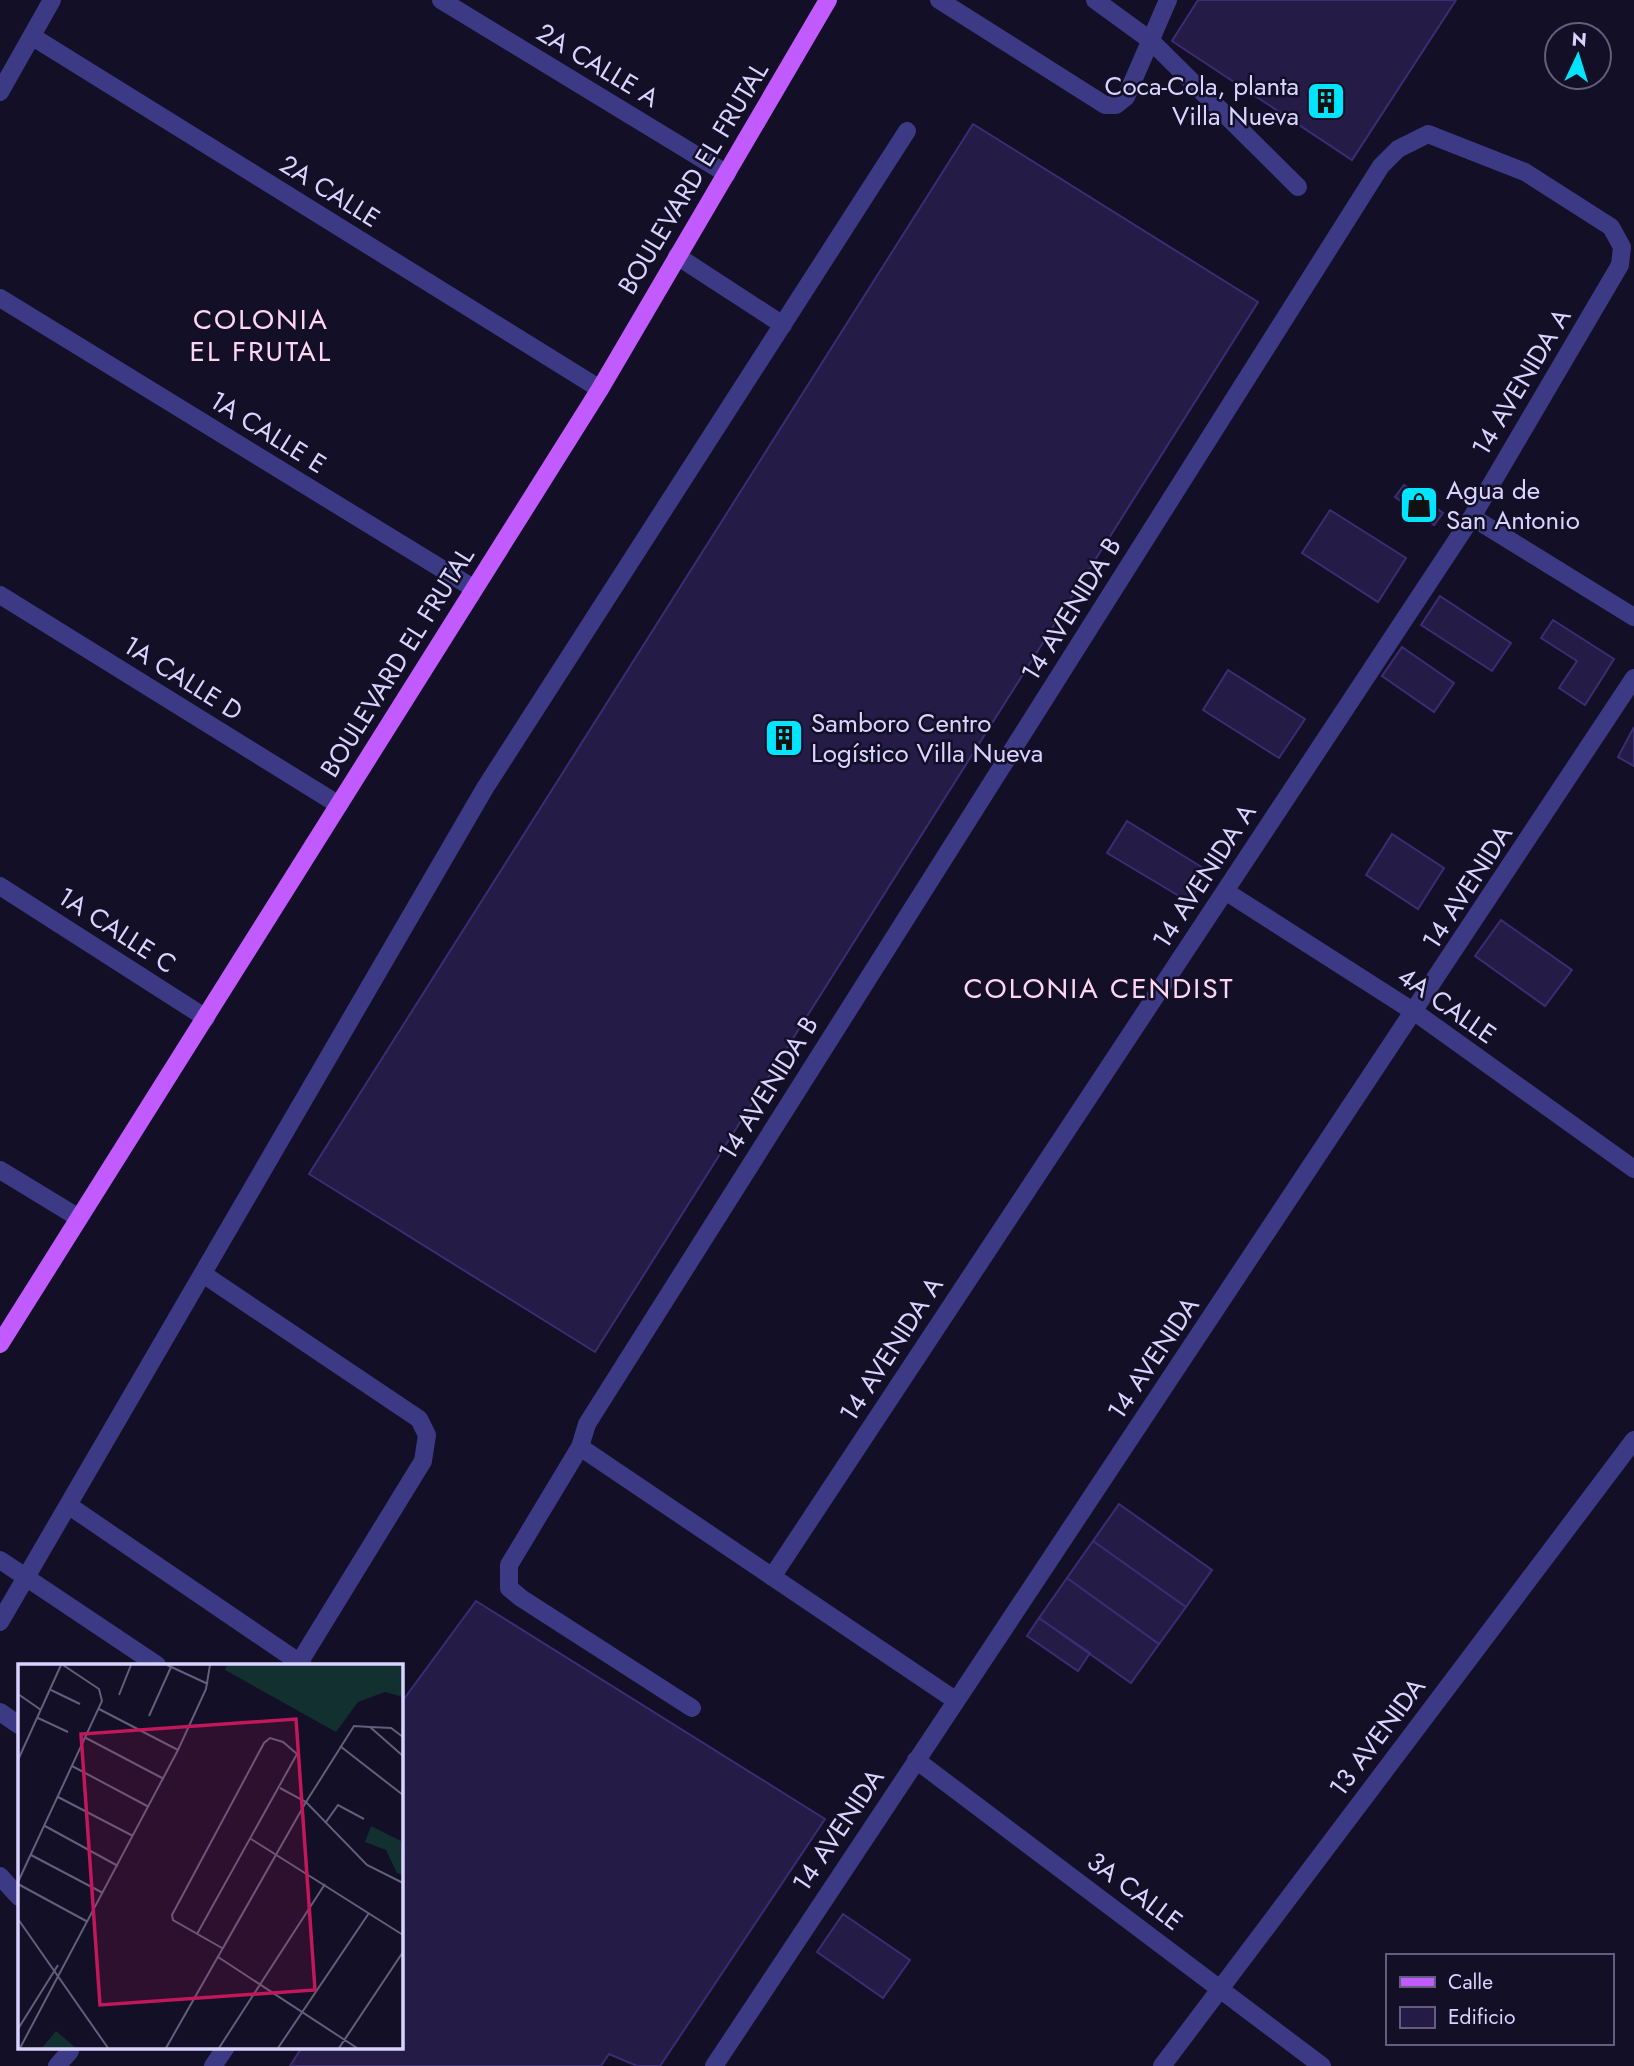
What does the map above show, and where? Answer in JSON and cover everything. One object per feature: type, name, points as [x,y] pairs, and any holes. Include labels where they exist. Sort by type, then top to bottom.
[{"type":"main road","name":"BOULEVARD EL FRUTAL","points":[[0,1344],[600,389],[828,0]]},
{"type":"street","points":[[0,93],[52,0]]},
{"type":"street","name":"2A CALLE A","points":[[441,0],[727,174]]},
{"type":"street","points":[[939,0],[1105,105],[1116,104],[1125,97],[1168,0]]},
{"type":"street","points":[[1095,0],[1150,40],[1298,187]]},
{"type":"street","name":"2A CALLE","points":[[33,37],[600,389]]},
{"type":"street","points":[[0,1622],[485,788],[907,131]]},
{"type":"street","name":"14 AVENIDA B","points":[[580,1447],[587,1424],[1381,166],[1398,149],[1428,134],[1525,172],[1611,227],[1622,247],[1620,265]]},
{"type":"street","points":[[677,256],[783,325]]},
{"type":"street","name":"14 AVENIDA A","points":[[772,1577],[1472,517],[1620,265]]},
{"type":"street","name":"1A CALLE E","points":[[0,298],[474,588]]},
{"type":"street","points":[[1472,517],[1634,617]]},
{"type":"street","name":"1A CALLE D","points":[[0,595],[339,805]]},
{"type":"street","name":"14 AVENIDA","points":[[714,2066],[955,1700],[1416,1013],[1634,678]]},
{"type":"street","name":"1A CALLE C","points":[[0,886],[206,1018]]},
{"type":"street","name":"4A CALLE","points":[[1225,891],[1416,1013],[1634,1169]]},
{"type":"street","points":[[0,1170],[79,1218]]},
{"type":"street","points":[[68,1505],[301,1664],[423,1461],[428,1435],[419,1419],[203,1274]]},
{"type":"street","name":"13 AVENIDA","points":[[1162,2066],[1634,1440]]},
{"type":"street","points":[[692,1708],[509,1588],[509,1565],[580,1447],[955,1700]]},
{"type":"street","points":[[0,1560],[155,1664]]},
{"type":"street","points":[[0,1712],[18,1724]]},
{"type":"street","name":"3A CALLE","points":[[916,1760],[1221,1987],[1322,2066]]},
{"type":"street","points":[[0,1876],[18,1896]]},
{"type":"street","points":[[213,2066],[225,2048]]},
{"type":"street","points":[[57,2066],[70,2051]]},
{"type":"building","name":"Coca-Cola, planta Villa Nueva","points":[[1198,0],[1456,0],[1352,160],[1172,41]]},
{"type":"building","name":"Samboro Centro Logístico Villa Nueva","points":[[973,124],[1258,302],[595,1352],[309,1174]]},
{"type":"building","name":"Agua de San Antonio","points":[[1404,485],[1443,513],[1434,525],[1395,497]]},
{"type":"building","points":[[1330,510],[1406,558],[1378,602],[1302,553]]},
{"type":"building","points":[[1440,596],[1511,643],[1492,671],[1421,625]]},
{"type":"building","points":[[1553,620],[1614,659],[1585,705],[1559,688],[1577,661],[1541,638]]},
{"type":"building","points":[[1402,647],[1454,683],[1434,712],[1382,676]]},
{"type":"building","points":[[1228,670],[1305,719],[1279,758],[1203,710]]},
{"type":"building","points":[[1634,727],[1634,766],[1618,757]]},
{"type":"building","points":[[1127,821],[1208,871],[1189,902],[1107,853]]},
{"type":"building","points":[[1392,834],[1444,868],[1418,909],[1366,875]]},
{"type":"building","points":[[1501,920],[1572,970],[1545,1006],[1475,956]]},
{"type":"building","points":[[1119,1504],[1212,1570],[1186,1607],[1093,1541]]},
{"type":"building","points":[[1093,1541],[1186,1607],[1159,1644],[1067,1578]]},
{"type":"building","points":[[1067,1578],[1159,1644],[1131,1683],[1039,1618]]},
{"type":"building","points":[[476,1601],[825,1819],[660,2066],[637,2066],[609,2054],[601,2066],[290,2066],[301,2048],[402,2048],[402,1702]]},
{"type":"building","points":[[1039,1618],[1090,1653],[1078,1671],[1027,1636]]},
{"type":"building","points":[[843,1914],[910,1960],[883,1998],[817,1952]]},
{"type":"place","name":"Coca-Cola, planta Villa Nueva","points":[[1326,101]]},
{"type":"place","name":"Agua de San Antonio","points":[[1419,505]]},
{"type":"place","name":"Samboro Centro Logístico Villa Nueva","points":[[784,738]]},
{"type":"district","name":"COLONIA EL FRUTAL","points":[[261,335]]},
{"type":"district","name":"COLONIA CENDIST","points":[[1099,988]]}]
